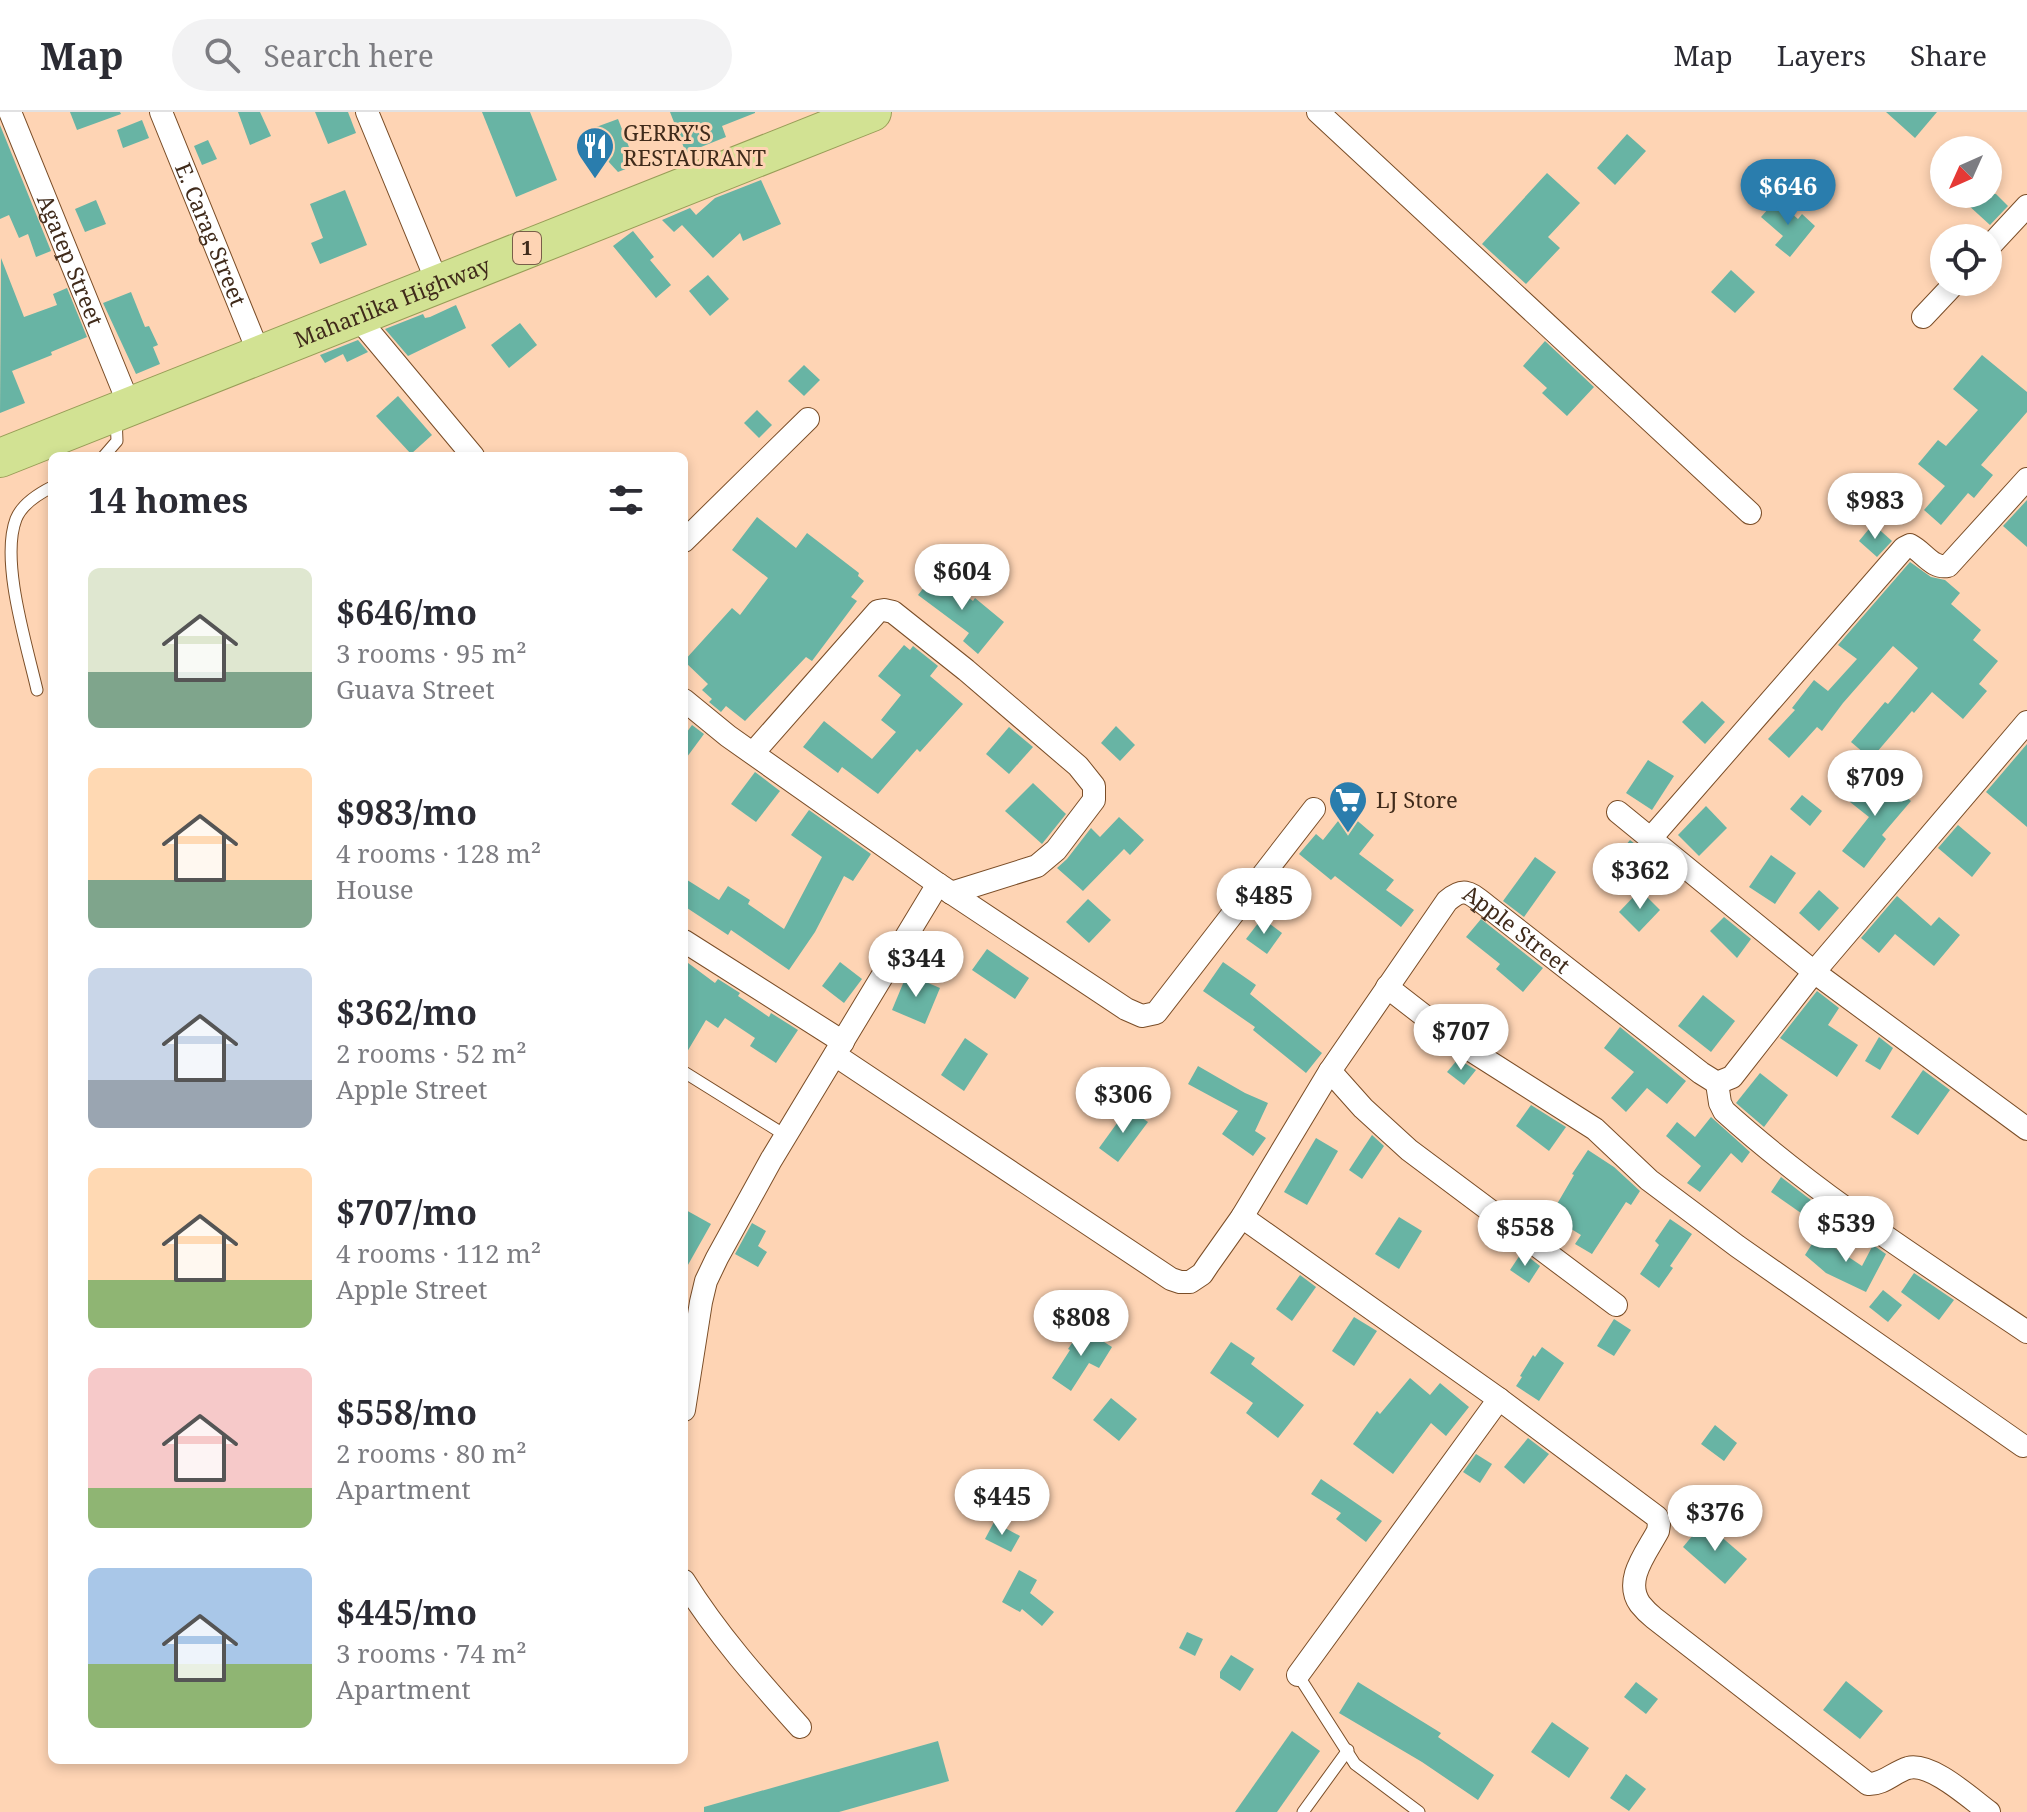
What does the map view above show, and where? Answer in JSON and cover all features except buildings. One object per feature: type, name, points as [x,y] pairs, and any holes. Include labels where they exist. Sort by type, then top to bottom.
[{"type":"highway","name":"Maharlika Highway","points":[[0,458],[868,113]]},
{"type":"street","name":"Agatep Street","points":[[10,112],[128,408]]},
{"type":"street","name":"E. Carag Street","points":[[161,112],[260,356]]},
{"type":"street","points":[[367,112],[438,284]]},
{"type":"street","points":[[1318,112],[1750,513]]},
{"type":"street","points":[[2002,233],[2027,206]]},
{"type":"street","points":[[1923,317],[1943,296]]},
{"type":"street","points":[[357,317],[470,452]]},
{"type":"street","points":[[688,537],[808,419]]},
{"type":"street","points":[[1651,838],[1904,548],[1910,545],[1938,567],[1945,568],[2027,479]]},
{"type":"street","points":[[688,1385],[706,1281],[732,1230],[785,1135],[839,1048],[945,889],[1037,866],[1056,850],[1094,800],[1094,786],[1078,766],[966,670],[893,612],[884,610],[878,611],[753,753]]},
{"type":"street","points":[[688,703],[728,736],[945,889],[1126,1009],[1142,1016],[1156,1013],[1167,1000],[1314,809]]},
{"type":"street","points":[[2027,722],[1814,972],[1732,1077],[1717,1083],[1722,1107],[1767,1149],[1854,1214],[2027,1332]]},
{"type":"street","points":[[1618,812],[1814,972],[2027,1129]]},
{"type":"street","name":"Apple Street","points":[[839,1048],[1171,1279],[1180,1282],[1197,1279],[1242,1217],[1330,1071],[1447,901],[1460,892],[1468,893],[1717,1083]]},
{"type":"street","points":[[688,944],[839,1048]]},
{"type":"street","points":[[1387,987],[1468,1049],[1595,1129],[1649,1180],[1737,1246],[2023,1446]]},
{"type":"street","points":[[1330,1071],[1363,1108],[1409,1150],[1616,1305]]},
{"type":"street","points":[[1242,1217],[1499,1399],[1657,1517],[1658,1531],[1635,1574],[1634,1584],[1639,1602],[1654,1618],[1868,1784],[1879,1783],[1910,1767],[1925,1768],[1989,1812]]},
{"type":"street","points":[[1298,1675],[1499,1399]]},
{"type":"street","points":[[688,1587],[750,1672],[800,1727]]},
{"type":"lane","points":[[107,452],[117,441],[128,408]]},
{"type":"lane","points":[[37,690],[10,577],[12,534],[17,517],[34,496],[48,489]]},
{"type":"lane","points":[[688,1074],[785,1135]]},
{"type":"lane","points":[[1298,1675],[1355,1764],[1419,1812]]},
{"type":"lane","points":[[1303,1812],[1348,1750]]},
{"type":"place","name":"GERRY'S RESTAURANT","points":[[595,180]]},
{"type":"place","name":"LJ Store","points":[[1348,834]]}]
